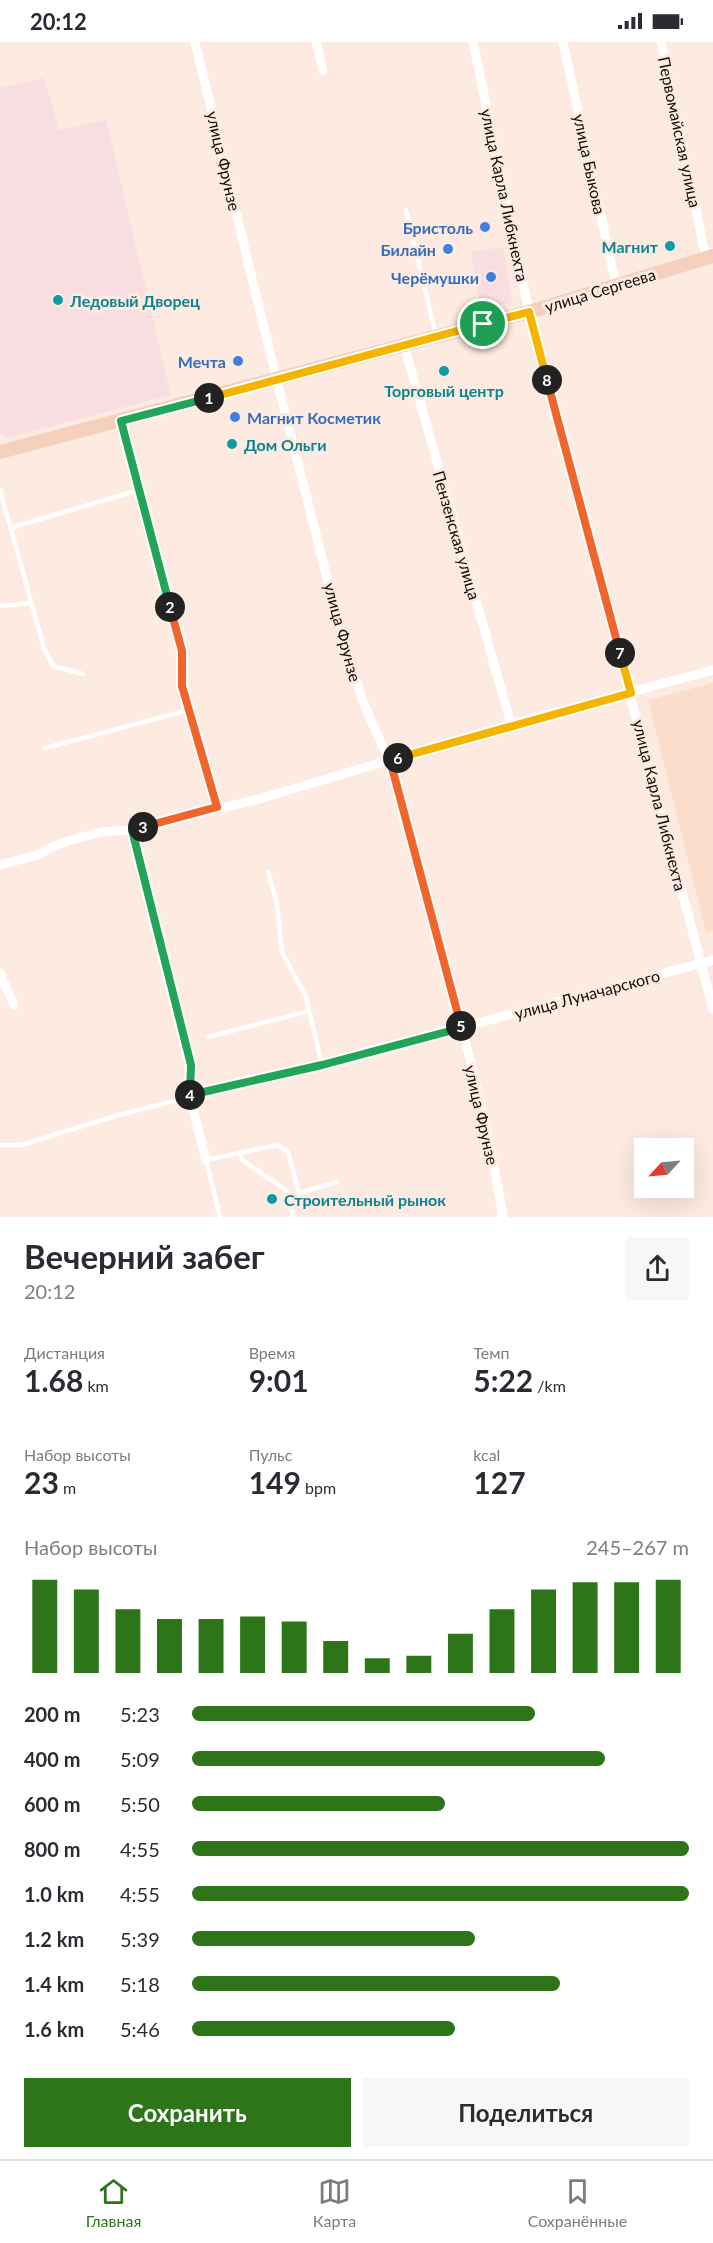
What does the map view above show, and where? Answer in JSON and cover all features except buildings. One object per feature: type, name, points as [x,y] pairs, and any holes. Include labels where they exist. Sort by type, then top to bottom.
[{"type":"main road","name":"улица Сергеева","points":[[0,452],[276,381],[529,312],[709,257]]},
{"type":"street","name":"улица Фрунзе","points":[[195,42],[276,381],[354,677],[372,727],[390,760],[461,1028],[503,1217]]},
{"type":"street","points":[[316,42],[322,71]]},
{"type":"street","name":"улица Карла Либкнехта","points":[[473,42],[529,312],[713,1009]]},
{"type":"street","name":"улица Быкова","points":[[563,42],[616,285]]},
{"type":"street","name":"Первомайская улица","points":[[661,42],[709,257]]},
{"type":"street","name":"Пензенская улица","points":[[404,345],[511,724]]},
{"type":"street","points":[[0,866],[91,835],[132,830],[217,807],[259,799],[511,724],[713,670]]},
{"type":"street","points":[[132,830],[191,1065],[190,1097],[206,1160]]},
{"type":"street","name":"улица Луначарского","points":[[190,1097],[322,1065],[713,960]]},
{"type":"street","points":[[0,973],[14,1005]]},
{"type":"lane","points":[[406,210],[436,336]]},
{"type":"lane","points":[[121,421],[182,651],[182,686],[217,807]]},
{"type":"lane","points":[[0,490],[44,648],[53,666],[83,674]]},
{"type":"lane","points":[[10,528],[139,490]]},
{"type":"lane","points":[[0,606],[31,603]]},
{"type":"lane","points":[[45,748],[189,710]]},
{"type":"lane","points":[[268,872],[277,903],[282,952],[306,997],[322,1065]]},
{"type":"lane","points":[[208,1037],[309,1011]]},
{"type":"lane","points":[[0,1145],[22,1145],[118,1115],[190,1097]]},
{"type":"lane","points":[[220,1217],[206,1160],[278,1144],[288,1152],[299,1193],[337,1182]]},
{"type":"lane","points":[[240,1153],[242,1160],[286,1190],[294,1217]]},
{"type":"shaded area","points":[[44,78],[59,130],[106,120],[171,395],[6,438],[0,433],[0,88]]},
{"type":"shaded area","name":"Черёмушки","points":[[503,247],[512,303],[480,308],[471,252]]},
{"type":"shaded area","points":[[713,683],[713,931],[706,933],[648,700]]},
{"type":"place","name":"Бристоль","points":[[485,227]]},
{"type":"place","name":"Магнит","points":[[670,246]]},
{"type":"place","name":"Билайн","points":[[448,249]]},
{"type":"place","name":"Черёмушки","points":[[491,277]]},
{"type":"place","name":"Ледовый Дворец","points":[[58,300]]},
{"type":"place","name":"Мечта","points":[[238,361]]},
{"type":"place","name":"Торговый центр","points":[[444,371]]},
{"type":"place","name":"Магнит Косметик","points":[[235,417]]},
{"type":"place","name":"Дом Ольги","points":[[232,444]]},
{"type":"place","name":"Строительный рынок","points":[[272,1199]]},
{"type":"route","points":[[529,312],[631,693],[511,724],[390,760],[461,1028],[190,1097],[191,1065],[132,830],[217,807],[182,686],[182,651],[121,421],[483,324],[529,312]]}]
